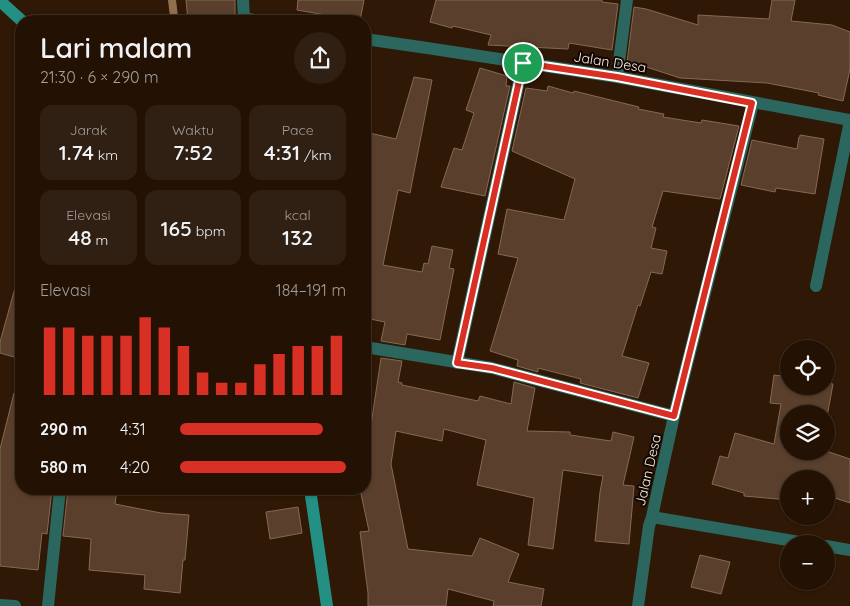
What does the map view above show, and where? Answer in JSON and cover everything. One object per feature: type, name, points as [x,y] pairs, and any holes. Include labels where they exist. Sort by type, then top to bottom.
[{"type":"street","points":[[243,0],[244,15]]},
{"type":"street","points":[[617,77],[627,0]]},
{"type":"street","points":[[0,1],[15,15]]},
{"type":"street","name":"Jalan Desa","points":[[371,40],[617,77],[850,121]]},
{"type":"street","points":[[457,363],[523,63]]},
{"type":"street","name":"Jalan Desa","points":[[638,606],[650,526],[674,416],[752,103]]},
{"type":"street","points":[[816,286],[850,121]]},
{"type":"street","points":[[371,348],[492,368],[674,416]]},
{"type":"street","points":[[48,606],[59,495]]},
{"type":"street","points":[[311,495],[327,606]]},
{"type":"street","name":"Jalan Desa","points":[[652,517],[780,538]]},
{"type":"street","points":[[835,548],[850,550]]},
{"type":"street","points":[[0,605],[15,606]]},
{"type":"building","points":[[186,0],[235,0],[235,15],[187,15]]},
{"type":"building","points":[[298,0],[364,0],[361,15],[326,15],[297,10]]},
{"type":"building","points":[[436,0],[602,0],[602,2],[618,4],[612,50],[569,43],[568,49],[488,45],[491,35],[430,22]]},
{"type":"building","points":[[772,0],[795,0],[791,21],[832,25],[850,32],[850,69],[843,101],[818,95],[819,93],[767,83],[680,78],[627,62],[634,7],[698,25],[698,15],[769,19]]},
{"type":"building","points":[[480,68],[507,76],[506,86],[510,86],[485,196],[441,187],[454,148],[462,150],[474,113],[466,110]]},
{"type":"building","points":[[414,77],[432,80],[410,193],[398,190],[383,265],[422,272],[424,263],[428,264],[432,246],[453,250],[449,268],[454,269],[440,340],[407,334],[405,345],[381,341],[385,322],[371,319],[371,133],[396,139]]},
{"type":"building","points":[[548,86],[639,107],[638,109],[664,114],[663,117],[701,123],[702,120],[739,126],[720,199],[663,191],[652,227],[656,228],[651,248],[667,251],[662,274],[651,272],[640,306],[638,305],[622,356],[649,363],[638,398],[580,383],[581,379],[538,368],[538,372],[517,366],[518,360],[490,351],[518,258],[498,254],[507,209],[564,220],[575,179],[512,151],[526,88],[547,91]]},
{"type":"building","points":[[800,135],[824,139],[815,194],[776,188],[775,192],[741,185],[752,140],[797,149]]},
{"type":"building","points":[[15,288],[15,357],[0,353],[0,342]]},
{"type":"building","points":[[381,358],[402,361],[398,382],[402,383],[402,385],[478,401],[480,396],[511,404],[514,382],[535,388],[527,431],[570,432],[570,435],[611,441],[613,432],[634,437],[623,485],[634,486],[629,544],[595,541],[603,476],[563,470],[553,549],[528,545],[534,498],[477,485],[486,440],[444,429],[442,441],[396,431],[391,464],[408,549],[472,556],[480,538],[519,554],[508,582],[544,589],[541,606],[493,606],[494,601],[448,589],[446,606],[368,606],[360,532],[369,531],[361,495],[371,495],[371,425]]},
{"type":"building","points":[[774,375],[780,376],[780,395],[831,395],[829,405],[781,405],[770,403]]},
{"type":"building","points":[[15,393],[15,495],[51,495],[47,534],[42,533],[38,570],[0,566],[0,449]]},
{"type":"building","points":[[780,410],[780,460],[835,460],[835,454],[850,459],[850,503],[835,498],[835,470],[780,470],[780,499],[744,496],[744,493],[712,484],[720,456],[728,458],[735,433],[774,444]]},
{"type":"building","points":[[67,495],[116,495],[115,504],[161,513],[189,515],[180,593],[144,589],[145,575],[89,570],[91,539],[63,536]]},
{"type":"building","points":[[298,507],[302,533],[270,539],[266,512]]},
{"type":"building","points":[[700,555],[730,562],[721,594],[691,587]]},
{"type":"waterway","points":[[172,0],[174,15]]},
{"type":"route","points":[[523,63],[617,77],[752,103],[674,416],[492,368],[457,363],[523,63]]}]
